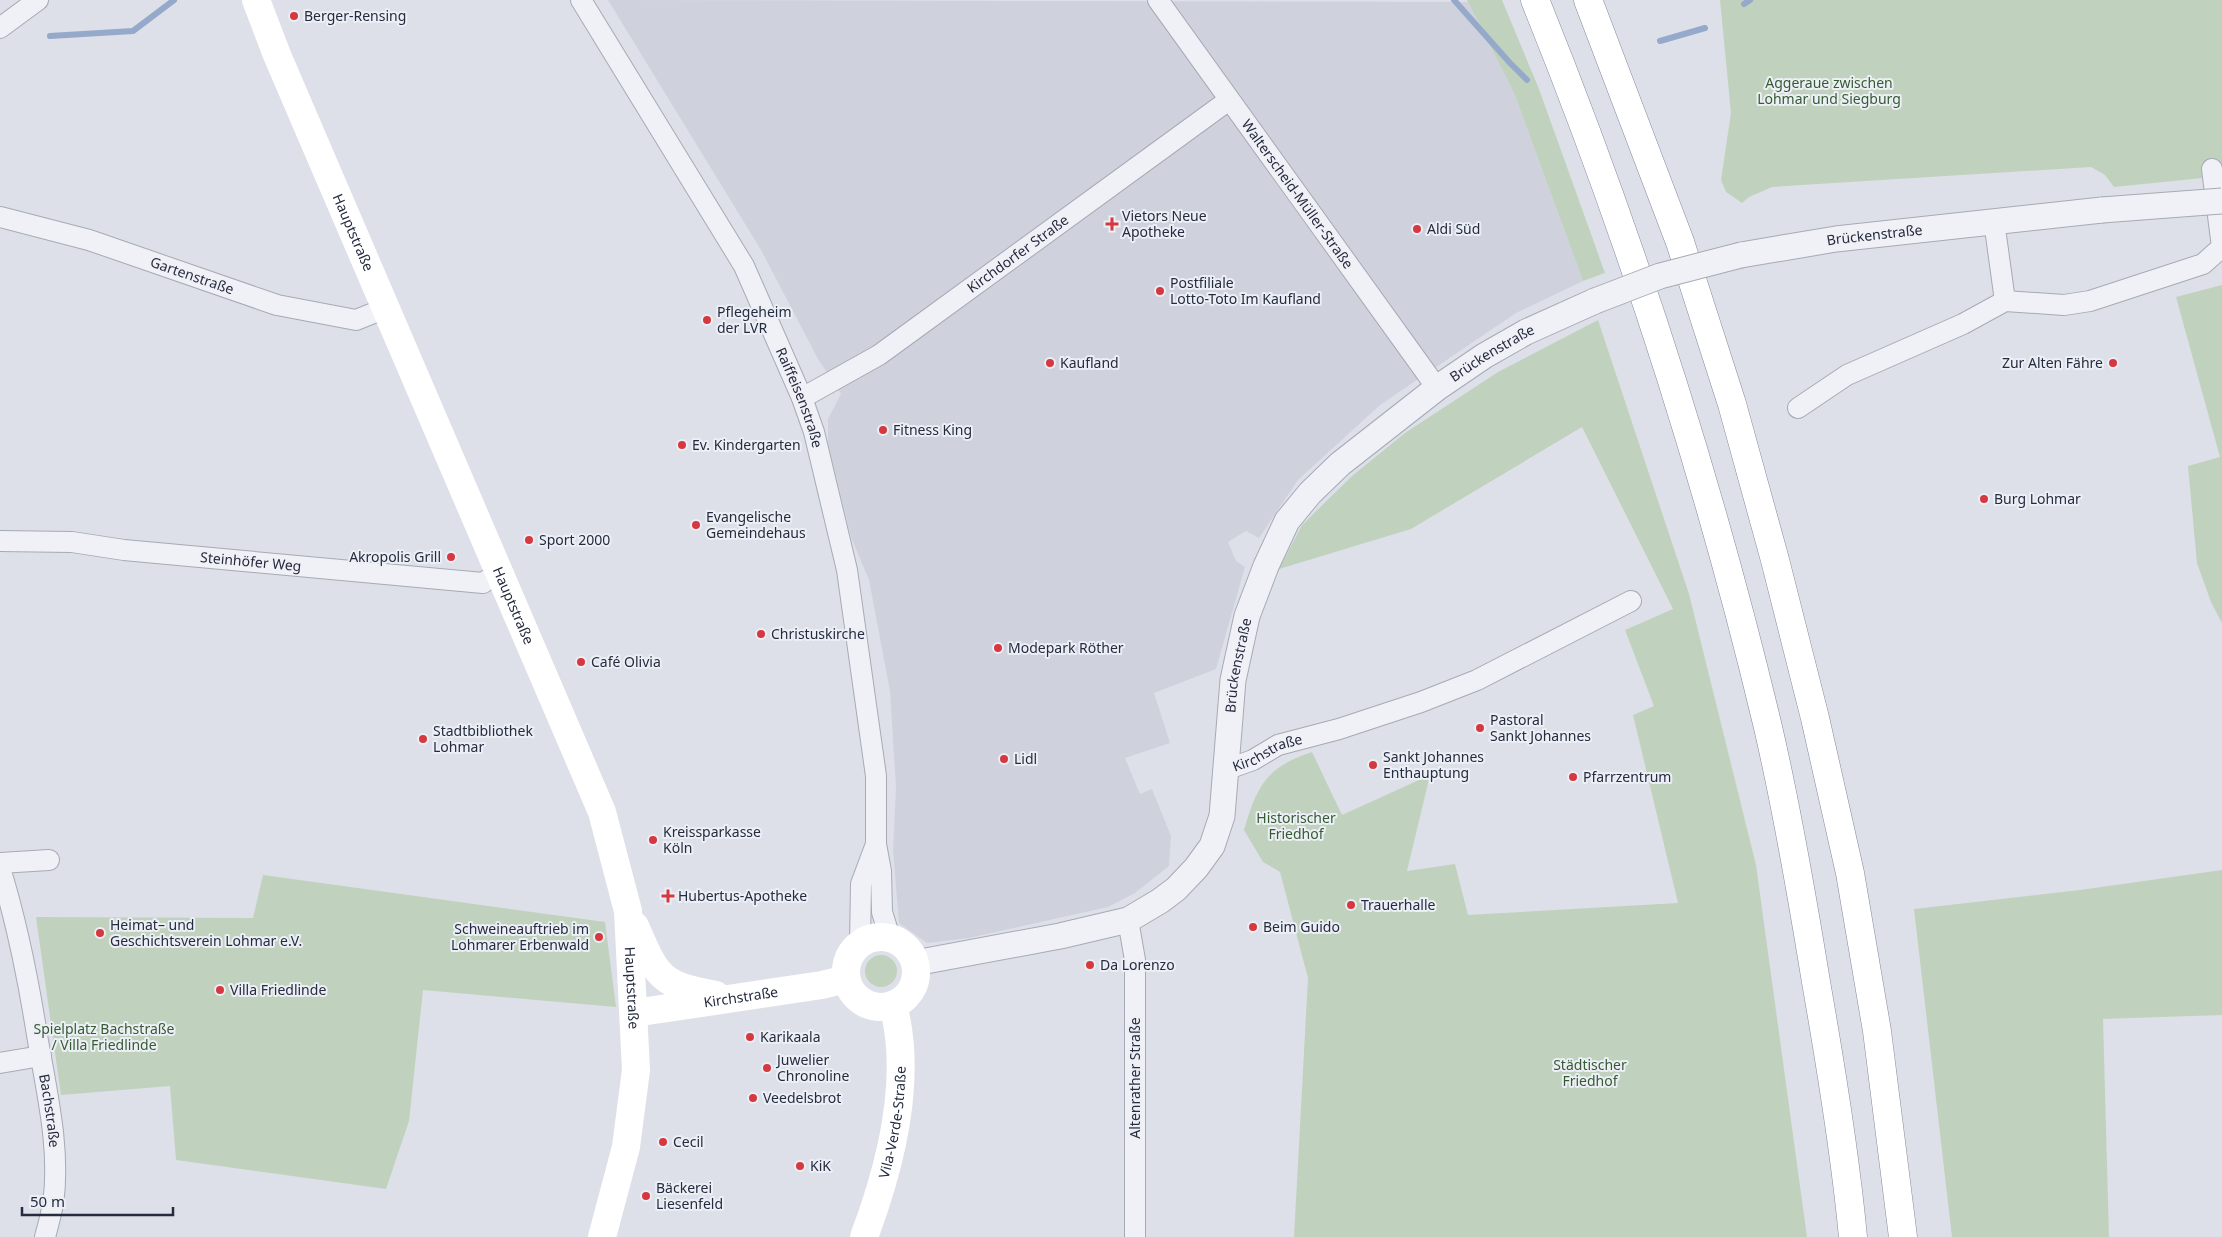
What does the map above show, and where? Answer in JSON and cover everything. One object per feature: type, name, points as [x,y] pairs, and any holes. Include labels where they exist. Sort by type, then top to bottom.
[{"type":"main road","name":"Hauptstraße","points":[[256,0],[277,55],[500,571],[604,819],[628,911],[636,1070],[626,1147],[602,1237]]},
{"type":"main road","points":[[1535,0],[1575,97],[1632,257],[1687,427],[1730,579],[1768,726],[1800,886],[1828,1049],[1848,1187],[1853,1237]]},
{"type":"main road","points":[[1588,0],[1680,242],[1732,404],[1778,570],[1815,718],[1850,872],[1877,1031],[1903,1237]]},
{"type":"main road","points":[[628,911],[649,958],[661,975],[674,986],[734,998]]},
{"type":"main road","points":[[880,937],[890,938],[906,948],[915,964],[916,976],[912,988],[904,998],[894,1005],[882,1008],[869,1006],[859,1000],[851,990],[846,979],[846,966],[851,954],[860,944],[880,937]]},
{"type":"main road","name":"Kirchstraße","points":[[634,1013],[822,985],[846,979]]},
{"type":"main road","name":"Vila-Verde-Straße","points":[[864,1237],[885,1171],[901,1074],[899,1026],[894,1005]]},
{"type":"street","points":[[0,28],[38,0]]},
{"type":"street","name":"Raiffeisenstraße","points":[[581,0],[744,266],[802,398],[814,432],[847,570],[876,776],[876,844],[881,871],[882,912],[890,938]]},
{"type":"street","name":"Walterscheid-Müller-Straße","points":[[1158,0],[1437,388]]},
{"type":"street","name":"Kirchdorfer Straße","points":[[802,398],[879,355],[1229,100]]},
{"type":"street","points":[[1798,408],[1847,375],[1963,324],[2005,301],[2064,305],[2090,301],[2204,264],[2222,247],[2212,169]]},
{"type":"street","name":"Brückenstraße","points":[[1225,770],[1233,680],[1247,616],[1266,566],[1287,521],[1310,493],[1340,464],[1437,388],[1484,356],[1526,332],[1595,301],[1660,276],[1741,255],[1836,239],[1994,221],[2102,210],[2222,201]]},
{"type":"street","name":"Gartenstraße","points":[[0,217],[88,240],[277,305],[356,320],[386,308]]},
{"type":"street","points":[[1994,221],[2005,301]]},
{"type":"street","name":"Steinhöfer Weg","points":[[0,541],[72,542],[124,550],[483,583],[500,571]]},
{"type":"street","name":"Kirchstraße","points":[[915,964],[1060,936],[1128,920],[1176,889],[1196,868],[1212,846],[1222,816],[1225,770],[1253,760],[1278,745],[1412,705],[1467,684],[1631,601]]},
{"type":"street","name":"Raiffeisenstraße","points":[[860,944],[861,884],[876,844]]},
{"type":"street","points":[[0,863],[49,860]]},
{"type":"street","name":"Bachstraße","points":[[0,868],[11,904],[26,973],[50,1118],[54,1163],[53,1203],[45,1237]]},
{"type":"street","name":"Altenrather Straße","points":[[1128,920],[1135,960],[1135,1237]]},
{"type":"street","points":[[0,1063],[41,1056]]},
{"type":"shaded area","points":[[608,0],[1468,2],[1514,93],[1583,281],[1516,313],[1380,405],[1298,480],[1259,538],[1246,531],[1228,542],[1236,561],[1245,567],[1216,669],[1154,693],[1170,743],[1125,758],[1140,794],[1152,789],[1171,836],[1169,866],[1135,893],[1108,907],[969,938],[927,943],[899,923],[893,850],[896,788],[890,691],[869,580],[851,537],[828,444],[828,419],[841,394],[818,359],[761,250]]},
{"type":"green space","points":[[1467,0],[1502,0],[1539,89],[1605,273],[1583,281],[1514,93]]},
{"type":"green space","name":"Aggeraue zwischen Lohmar und Siegburg","points":[[1720,0],[2222,0],[2222,176],[2114,187],[2105,175],[2091,167],[1772,187],[1749,197],[1742,203],[1726,192],[1721,180],[1731,113]]},
{"type":"green space","points":[[2222,285],[2222,623],[2211,602],[2197,563],[2188,466],[2220,457],[2176,297]]},
{"type":"green space","name":"Städtischer Friedhof","points":[[1598,320],[1689,594],[1756,865],[1807,1237],[1294,1237],[1308,978],[1280,872],[1263,862],[1244,830],[1259,790],[1274,772],[1284,764],[1312,752],[1342,815],[1430,775],[1407,871],[1455,864],[1468,915],[1678,903],[1633,715],[1654,706],[1625,630],[1673,609],[1582,427],[1411,529],[1279,569],[1302,525],[1352,476],[1405,433],[1498,372]]},
{"type":"green space","points":[[2222,870],[2222,1015],[2103,1019],[2109,1237],[1952,1237],[1914,909],[2080,890]]},
{"type":"green space","name":"Spielplatz Bachstraße / Villa Friedlinde","points":[[263,875],[605,922],[616,1007],[423,990],[409,1121],[386,1189],[176,1160],[170,1086],[61,1095],[36,917],[253,918]]},
{"type":"green space","points":[[881,955],[887,956],[892,960],[896,965],[896,977],[892,982],[887,986],[881,987],[875,986],[870,982],[866,977],[865,971],[866,965],[870,960],[875,956]]},
{"type":"waterway","points":[[50,36],[133,31],[174,0]]},
{"type":"waterway","points":[[1454,0],[1527,80]]},
{"type":"waterway","points":[[1744,4],[1750,0]]},
{"type":"waterway","points":[[1660,41],[1705,28]]},
{"type":"place","name":"Berger-Rensing","points":[[294,16]]},
{"type":"place","name":"Vietors Neue Apotheke","points":[[1112,224]]},
{"type":"place","name":"Aldi Süd","points":[[1417,229]]},
{"type":"place","name":"Postfiliale Lotto-Toto Im Kaufland","points":[[1160,291]]},
{"type":"place","name":"Pflegeheim der LVR","points":[[707,320]]},
{"type":"place","name":"Kaufland","points":[[1050,363]]},
{"type":"place","name":"Zur Alten Fähre","points":[[2113,363]]},
{"type":"place","name":"Fitness King","points":[[883,430]]},
{"type":"place","name":"Ev. Kindergarten","points":[[682,445]]},
{"type":"place","name":"Burg Lohmar","points":[[1984,499]]},
{"type":"place","name":"Evangelische Gemeindehaus","points":[[696,525]]},
{"type":"place","name":"Sport 2000","points":[[529,540]]},
{"type":"place","name":"Akropolis Grill","points":[[451,557]]},
{"type":"place","name":"Christuskirche","points":[[761,634]]},
{"type":"place","name":"Modepark Röther","points":[[998,648]]},
{"type":"place","name":"Café Olivia","points":[[581,662]]},
{"type":"place","name":"Pastoral Sankt Johannes","points":[[1480,728]]},
{"type":"place","name":"Stadtbibliothek Lohmar","points":[[423,739]]},
{"type":"place","name":"Lidl","points":[[1004,759]]},
{"type":"place","name":"Sankt Johannes Enthauptung","points":[[1373,765]]},
{"type":"place","name":"Pfarrzentrum","points":[[1573,777]]},
{"type":"place","name":"Kreissparkasse Köln","points":[[653,840]]},
{"type":"place","name":"Hubertus-Apotheke","points":[[668,896]]},
{"type":"place","name":"Trauerhalle","points":[[1351,905]]},
{"type":"place","name":"Beim Guido","points":[[1253,927]]},
{"type":"place","name":"Heimat– und Geschichtsverein Lohmar e.V.","points":[[100,933]]},
{"type":"place","name":"Schweineauftrieb im Lohmarer Erbenwald","points":[[599,937]]},
{"type":"place","name":"Da Lorenzo","points":[[1090,965]]},
{"type":"place","name":"Villa Friedlinde","points":[[220,990]]},
{"type":"place","name":"Karikaala","points":[[750,1037]]},
{"type":"place","name":"Juwelier Chronoline","points":[[767,1068]]},
{"type":"place","name":"Veedelsbrot","points":[[753,1098]]},
{"type":"place","name":"Cecil","points":[[663,1142]]},
{"type":"place","name":"KiK","points":[[800,1166]]},
{"type":"place","name":"Bäckerei Liesenfeld","points":[[646,1196]]},
{"type":"park label","name":"Historischer Friedhof","points":[[1296,826]]}]
